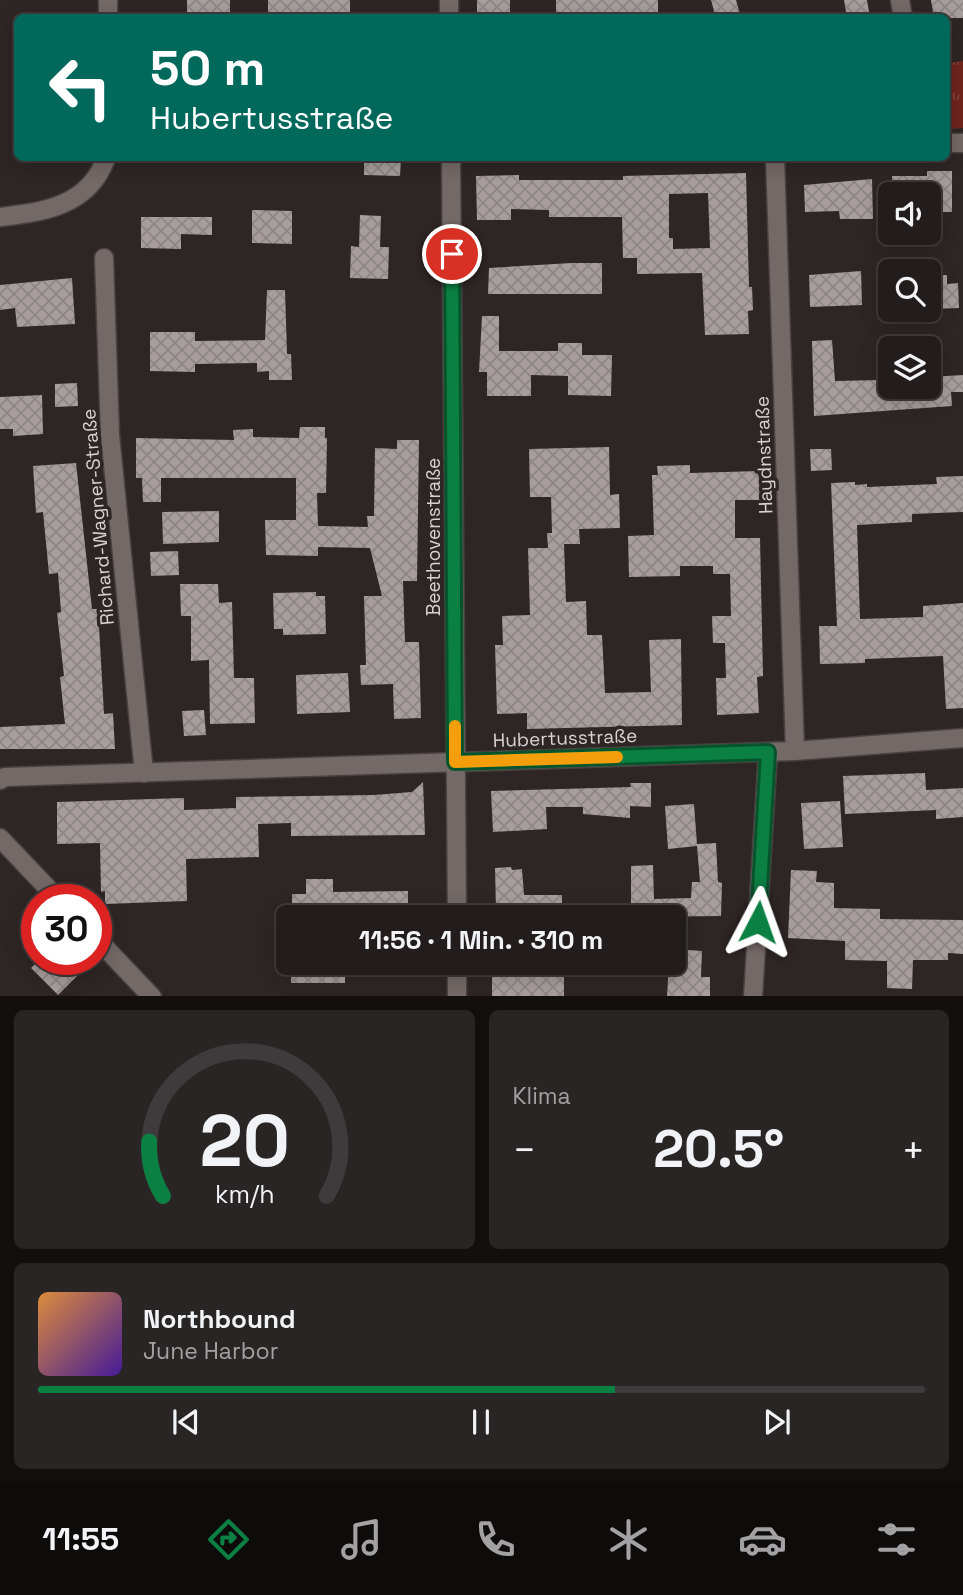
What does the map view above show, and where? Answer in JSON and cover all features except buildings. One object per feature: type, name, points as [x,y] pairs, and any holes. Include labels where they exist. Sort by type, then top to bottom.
[{"type":"street","points":[[0,217],[59,208],[77,197],[90,184],[104,161]]},
{"type":"street","name":"Beethovenstraße","points":[[451,161],[457,905]]},
{"type":"street","name":"Haydnstraße","points":[[775,161],[794,751]]},
{"type":"street","name":"Richard-Wagner-Straße","points":[[104,258],[110,435],[144,773]]},
{"type":"street","name":"Hubertusstraße","points":[[0,780],[5,777],[794,751],[963,738]]},
{"type":"street","points":[[753,996],[768,752]]},
{"type":"street","points":[[0,838],[44,884]]},
{"type":"street","points":[[112,955],[152,996]]},
{"type":"street","points":[[457,975],[457,996]]},
{"type":"green space","points":[[963,61],[963,128],[950,129],[950,63]]},
{"type":"slow traffic","points":[[455,726],[455,762],[617,757]]},
{"type":"route","points":[[452,254],[455,762],[768,752],[758,922]]}]
